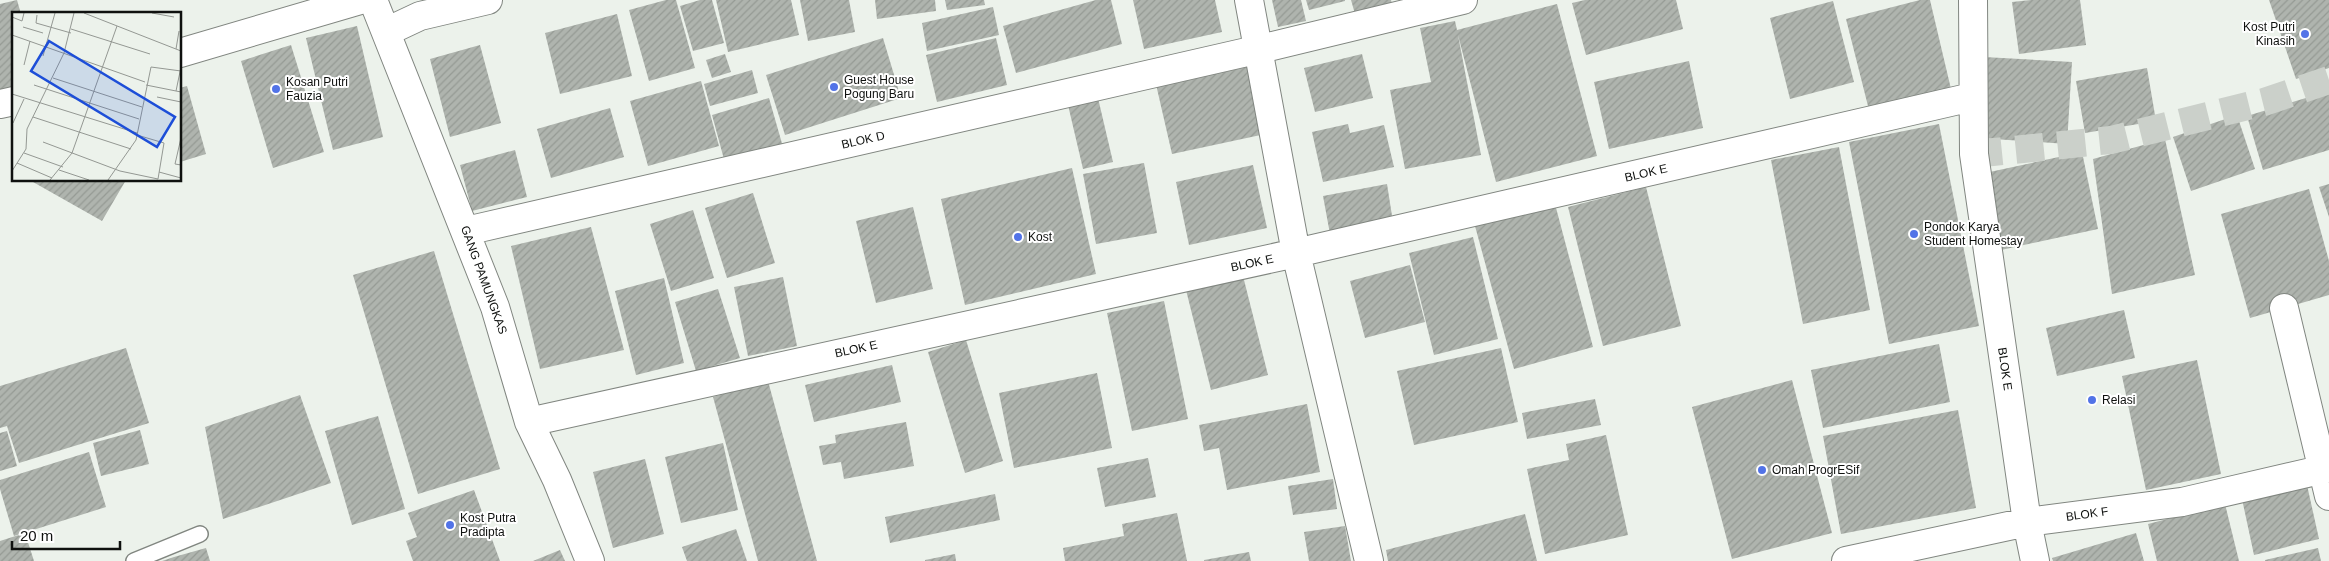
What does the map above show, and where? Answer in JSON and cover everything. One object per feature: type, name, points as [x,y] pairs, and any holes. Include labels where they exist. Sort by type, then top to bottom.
[{"type":"street","points":[[181,53],[360,0]]},
{"type":"street","name":"GANG PAMUNGKAS","points":[[373,0],[495,306],[530,422],[557,480],[590,561]]},
{"type":"street","points":[[386,32],[420,16],[488,0]]},
{"type":"street","points":[[1249,0],[1260,49],[1296,254],[1369,561]]},
{"type":"street","points":[[1260,49],[1463,0]]},
{"type":"street","name":"BLOK E","points":[[1974,0],[1972,97],[1974,154],[2027,522],[2035,561]]},
{"type":"street","name":"BLOK D","points":[[466,231],[1260,49]]},
{"type":"street","name":"BLOK E","points":[[530,422],[1296,254],[1972,97]]},
{"type":"street","points":[[2284,308],[2326,469],[2329,496]]},
{"type":"street","name":"BLOK F","points":[[1846,561],[2027,522],[2182,502],[2326,469]]},
{"type":"lane","points":[[134,561],[200,534]]},
{"type":"building","points":[[17,0],[20,12],[12,12],[12,92],[0,95],[0,4]]},
{"type":"building","points":[[666,0],[676,0],[695,68],[649,81],[629,10]]},
{"type":"building","points":[[700,0],[712,0],[724,43],[693,51],[680,6]]},
{"type":"building","points":[[716,0],[791,0],[799,35],[728,52]]},
{"type":"building","points":[[800,0],[849,0],[855,32],[808,41]]},
{"type":"building","points":[[875,0],[935,0],[936,11],[877,19]]},
{"type":"building","points":[[945,0],[984,0],[985,5],[947,10]]},
{"type":"building","points":[[1096,0],[1111,0],[1122,44],[1016,73],[1003,26]]},
{"type":"building","points":[[1133,0],[1215,0],[1222,32],[1144,49]]},
{"type":"building","points":[[1272,0],[1301,0],[1306,21],[1278,27]]},
{"type":"building","points":[[1306,0],[1345,0],[1345,1],[1309,10]]},
{"type":"building","points":[[1351,0],[1391,0],[1394,11],[1357,21]]},
{"type":"building","points":[[1585,0],[1676,0],[1683,29],[1586,55],[1572,3]]},
{"type":"building","points":[[1920,0],[1930,0],[1951,89],[1869,110],[1846,19]]},
{"type":"building","points":[[2080,0],[2086,45],[2019,54],[2012,2]]},
{"type":"building","name":"Kost Putri Kinasih","points":[[2269,0],[2329,0],[2329,68],[2296,79]]},
{"type":"building","points":[[1833,1],[1854,82],[1790,99],[1770,18]]},
{"type":"building","points":[[1557,4],[1597,156],[1496,182],[1458,35],[1481,155],[1405,169],[1390,90],[1431,82],[1420,28],[1455,21],[1457,30]]},
{"type":"building","points":[[993,7],[999,35],[927,51],[922,23]]},
{"type":"building","points":[[617,14],[632,76],[560,94],[545,33]]},
{"type":"building","points":[[357,26],[383,137],[333,150],[306,38]]},
{"type":"building","name":"Guest House Pogung Baru","points":[[883,38],[901,98],[785,135],[766,75]]},
{"type":"building","points":[[996,38],[1007,85],[937,102],[926,55]]},
{"type":"building","points":[[291,45],[324,152],[273,168],[241,61]]},
{"type":"building","points":[[480,45],[501,123],[450,137],[430,59]]},
{"type":"building","points":[[725,54],[731,72],[712,78],[706,60]]},
{"type":"building","points":[[1362,54],[1373,98],[1315,112],[1304,68]]},
{"type":"building","points":[[1984,57],[2072,62],[2067,144],[1979,138]]},
{"type":"building","points":[[1254,59],[1270,133],[1172,154],[1155,80]]},
{"type":"building","points":[[1689,61],[1703,128],[1609,149],[1594,82]]},
{"type":"building","points":[[2147,68],[2156,121],[2085,133],[2076,81]]},
{"type":"building","points":[[752,70],[758,93],[710,106],[704,84]]},
{"type":"building","points":[[701,81],[719,146],[648,166],[630,101]]},
{"type":"building","points":[[187,86],[206,154],[181,162],[181,88]]},
{"type":"building","points":[[2329,91],[2329,150],[2263,170],[2247,116]]},
{"type":"building","points":[[769,98],[783,147],[725,163],[712,115]]},
{"type":"building","points":[[1098,98],[1113,162],[1083,169],[1068,105]]},
{"type":"building","points":[[610,108],[624,157],[551,178],[537,129]]},
{"type":"building","points":[[2237,115],[2255,169],[2191,191],[2173,137]]},
{"type":"building","points":[[1348,124],[1350,133],[1384,125],[1394,167],[1323,182],[1312,132]]},
{"type":"building","name":"Pondok Karya Student Homestay","points":[[1939,124],[1979,326],[1889,344],[1849,142]]},
{"type":"building","points":[[2165,139],[2195,275],[2112,294],[2093,159]]},
{"type":"building","points":[[1839,147],[1870,310],[1803,324],[1771,160]]},
{"type":"building","points":[[515,150],[527,197],[472,211],[460,165]]},
{"type":"building","points":[[2082,152],[2098,229],[2001,250],[1985,173]]},
{"type":"building","points":[[1144,163],[1157,233],[1096,244],[1083,174]]},
{"type":"building","points":[[1253,165],[1267,228],[1189,245],[1176,182]]},
{"type":"building","name":"Kost","points":[[1072,168],[1096,274],[965,305],[941,199]]},
{"type":"building","points":[[34,181],[125,181],[102,221]]},
{"type":"building","points":[[1387,184],[1393,222],[1330,234],[1323,196]]},
{"type":"building","points":[[2329,184],[2329,217],[2319,187]]},
{"type":"building","points":[[1646,187],[1681,326],[1603,346],[1568,207]]},
{"type":"building","points":[[2309,189],[2329,261],[2329,295],[2250,318],[2221,214]]},
{"type":"building","points":[[753,193],[775,263],[727,278],[705,208]]},
{"type":"building","points":[[1555,204],[1593,347],[1514,369],[1475,226]]},
{"type":"building","points":[[913,207],[933,289],[876,303],[856,221]]},
{"type":"building","points":[[693,210],[714,278],[671,291],[650,224]]},
{"type":"building","points":[[591,227],[624,350],[540,369],[511,246]]},
{"type":"building","points":[[1473,237],[1498,339],[1434,355],[1409,253]]},
{"type":"building","points":[[434,251],[500,469],[418,494],[353,275]]},
{"type":"building","points":[[1410,265],[1425,322],[1365,338],[1350,281]]},
{"type":"building","points":[[1242,272],[1268,375],[1211,390],[1185,286]]},
{"type":"building","points":[[783,277],[797,346],[748,356],[734,287]]},
{"type":"building","points":[[664,278],[684,363],[636,375],[615,291]]},
{"type":"building","points":[[718,289],[740,358],[696,371],[675,302]]},
{"type":"building","points":[[1164,301],[1188,419],[1132,431],[1107,313]]},
{"type":"building","points":[[2124,310],[2135,358],[2057,376],[2046,328]]},
{"type":"building","points":[[966,340],[1003,461],[965,473],[928,352]]},
{"type":"building","points":[[1939,344],[1950,402],[1823,428],[1811,370]]},
{"type":"building","points":[[126,348],[149,423],[19,463],[7,426],[0,428],[0,386]]},
{"type":"building","points":[[1501,348],[1518,422],[1414,445],[1397,371]]},
{"type":"building","points":[[2197,360],[2221,474],[2146,490],[2122,376]]},
{"type":"building","points":[[892,365],[901,402],[814,422],[805,385]]},
{"type":"building","points":[[1097,373],[1112,448],[1014,468],[999,393]]},
{"type":"building","name":"Omah ProgrESif","points":[[1792,380],[1832,533],[1732,559],[1692,407]]},
{"type":"building","points":[[768,381],[817,561],[758,561],[713,397]]},
{"type":"building","points":[[300,395],[331,483],[223,519],[205,427]]},
{"type":"building","points":[[1595,399],[1601,425],[1527,439],[1522,413]]},
{"type":"building","points":[[1307,404],[1320,472],[1227,490],[1219,448],[1204,451],[1199,425]]},
{"type":"building","points":[[1958,410],[1976,508],[1841,534],[1823,436]]},
{"type":"building","points":[[378,416],[405,509],[352,525],[325,431]]},
{"type":"building","points":[[906,422],[914,466],[844,479],[841,462],[823,465],[819,446],[836,443],[835,435]]},
{"type":"building","points":[[140,430],[149,464],[101,476],[93,443]]},
{"type":"building","points":[[7,431],[17,466],[0,471],[0,433]]},
{"type":"building","points":[[1606,435],[1628,535],[1545,554],[1527,469],[1569,460],[1566,444]]},
{"type":"building","points":[[723,443],[738,510],[681,523],[665,457]]},
{"type":"building","points":[[89,452],[106,507],[14,536],[0,489],[0,480]]},
{"type":"building","points":[[1148,458],[1156,497],[1105,507],[1097,468]]},
{"type":"building","points":[[645,459],[664,534],[613,548],[593,472]]},
{"type":"building","points":[[1333,479],[1337,509],[1293,515],[1288,486]]},
{"type":"building","points":[[2307,485],[2319,539],[2254,555],[2242,499]]},
{"type":"building","name":"Kost Putra Pradipta","points":[[474,490],[500,561],[413,561],[406,541],[417,537],[408,513]]},
{"type":"building","points":[[995,494],[1000,520],[890,543],[885,517]]},
{"type":"building","points":[[2225,504],[2239,561],[2157,561],[2148,524]]},
{"type":"building","points":[[1177,513],[1187,561],[1065,561],[1063,548],[1124,536],[1122,524]]},
{"type":"building","points":[[1525,514],[1537,561],[1388,561],[1386,550]]},
{"type":"building","points":[[1345,526],[1351,561],[1309,561],[1304,532]]},
{"type":"building","points":[[736,529],[747,561],[687,561],[682,547]]},
{"type":"building","points":[[25,533],[34,561],[0,561],[0,541]]},
{"type":"building","points":[[2136,533],[2144,561],[2053,561],[2052,558]]},
{"type":"building","points":[[206,548],[210,561],[162,561],[174,557]]},
{"type":"building","points":[[2318,548],[2321,561],[2265,561],[2265,560]]},
{"type":"building","name":"Kost Putra Pradipta","points":[[560,550],[565,561],[533,561]]},
{"type":"building","points":[[1249,552],[1251,561],[1204,561],[1204,560]]},
{"type":"building","points":[[955,554],[956,561],[925,561],[925,560]]},
{"type":"tunnel","points":[[1974,154],[2111,140],[2264,102],[2329,80]]},
{"type":"place","name":"Kost Putri Kinasih","points":[[2305,34]]},
{"type":"place","name":"Guest House Pogung Baru","points":[[834,87]]},
{"type":"place","name":"Kosan Putri Fauzia","points":[[276,89]]},
{"type":"place","name":"Pondok Karya Student Homestay","points":[[1914,234]]},
{"type":"place","name":"Kost","points":[[1018,237]]},
{"type":"place","name":"Relasi","points":[[2092,400]]},
{"type":"place","name":"Omah ProgrESif","points":[[1762,470]]},
{"type":"place","name":"Kost Putra Pradipta","points":[[450,525]]}]
